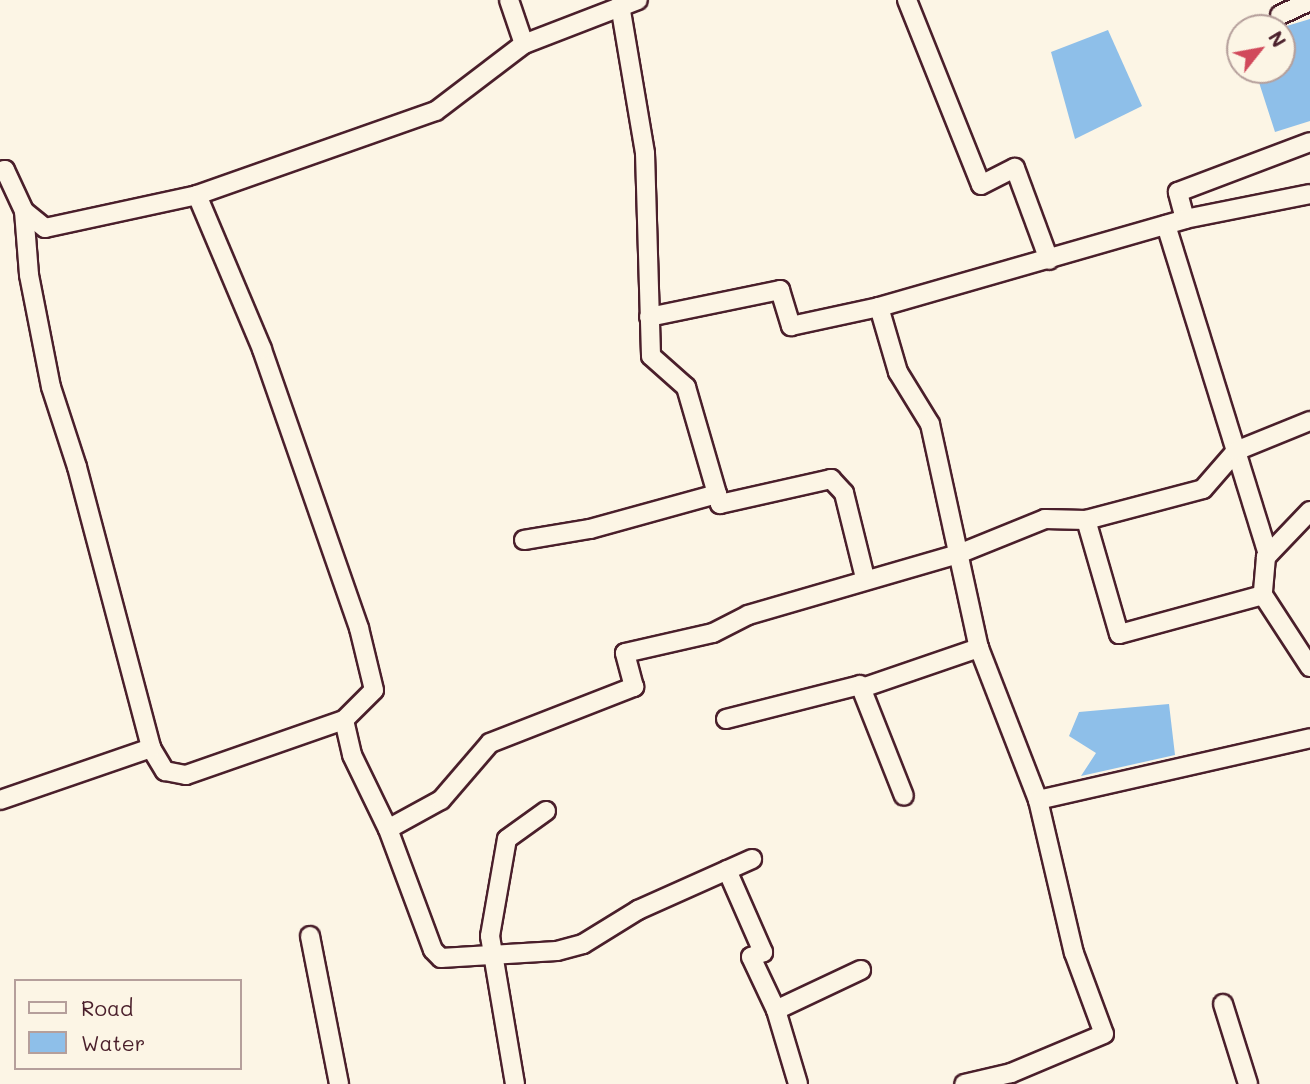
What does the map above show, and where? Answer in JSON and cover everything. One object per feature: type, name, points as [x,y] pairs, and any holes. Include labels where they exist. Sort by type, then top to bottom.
[{"type":"street","points":[[509,0],[524,44]]},
{"type":"street","points":[[907,0],[981,185],[1015,168],[1049,260]]},
{"type":"street","points":[[1282,14],[1310,1]]},
{"type":"street","points":[[24,211],[45,228],[197,195],[436,111],[524,44],[626,4],[645,153],[651,356],[686,387],[720,504],[831,479],[838,482],[865,578]]},
{"type":"street","points":[[1185,219],[1178,192],[1310,142]]},
{"type":"street","points":[[2,164],[24,211],[29,275],[51,387],[77,467],[151,748],[165,771],[186,775],[344,720],[374,690],[359,628],[262,349],[197,195]]},
{"type":"street","points":[[649,317],[780,290],[791,326],[879,307],[1185,219],[1310,194]]},
{"type":"street","points":[[1166,225],[1268,555],[1264,596],[1310,667]]},
{"type":"street","points":[[879,307],[898,372],[930,424],[961,553],[979,648],[1038,800],[1074,953],[1104,1034],[1012,1079],[964,1084]]},
{"type":"street","points":[[388,830],[441,800],[491,743],[634,687],[625,653],[713,633],[748,615],[814,599],[865,578],[961,553],[1045,519],[1086,520],[1203,489],[1236,452],[1310,421]]},
{"type":"street","points":[[524,541],[590,529],[718,494]]},
{"type":"street","points":[[1268,555],[1310,511]]},
{"type":"street","points":[[1086,520],[1119,634],[1264,596]]},
{"type":"street","points":[[726,719],[848,686],[862,688],[979,648]]},
{"type":"street","points":[[862,688],[904,796]]},
{"type":"street","points":[[344,720],[352,754],[388,830],[433,950],[441,958],[556,951],[583,944],[638,910],[751,859]]},
{"type":"street","points":[[1038,800],[1310,738]]},
{"type":"street","points":[[0,800],[151,748]]},
{"type":"street","points":[[515,1084],[491,936],[507,839],[546,811]]},
{"type":"street","points":[[727,870],[763,953],[751,957],[776,1010],[798,1084]]},
{"type":"street","points":[[310,936],[339,1084]]},
{"type":"street","points":[[776,1010],[861,970]]},
{"type":"street","points":[[1223,1004],[1248,1084]]},
{"type":"water","points":[[1310,19],[1310,121],[1275,132],[1260,84],[1296,84],[1296,23]]},
{"type":"water","points":[[1108,30],[1142,106],[1075,139],[1051,52]]},
{"type":"water","points":[[1169,704],[1175,755],[1081,776],[1096,753],[1069,736],[1079,712]]}]
